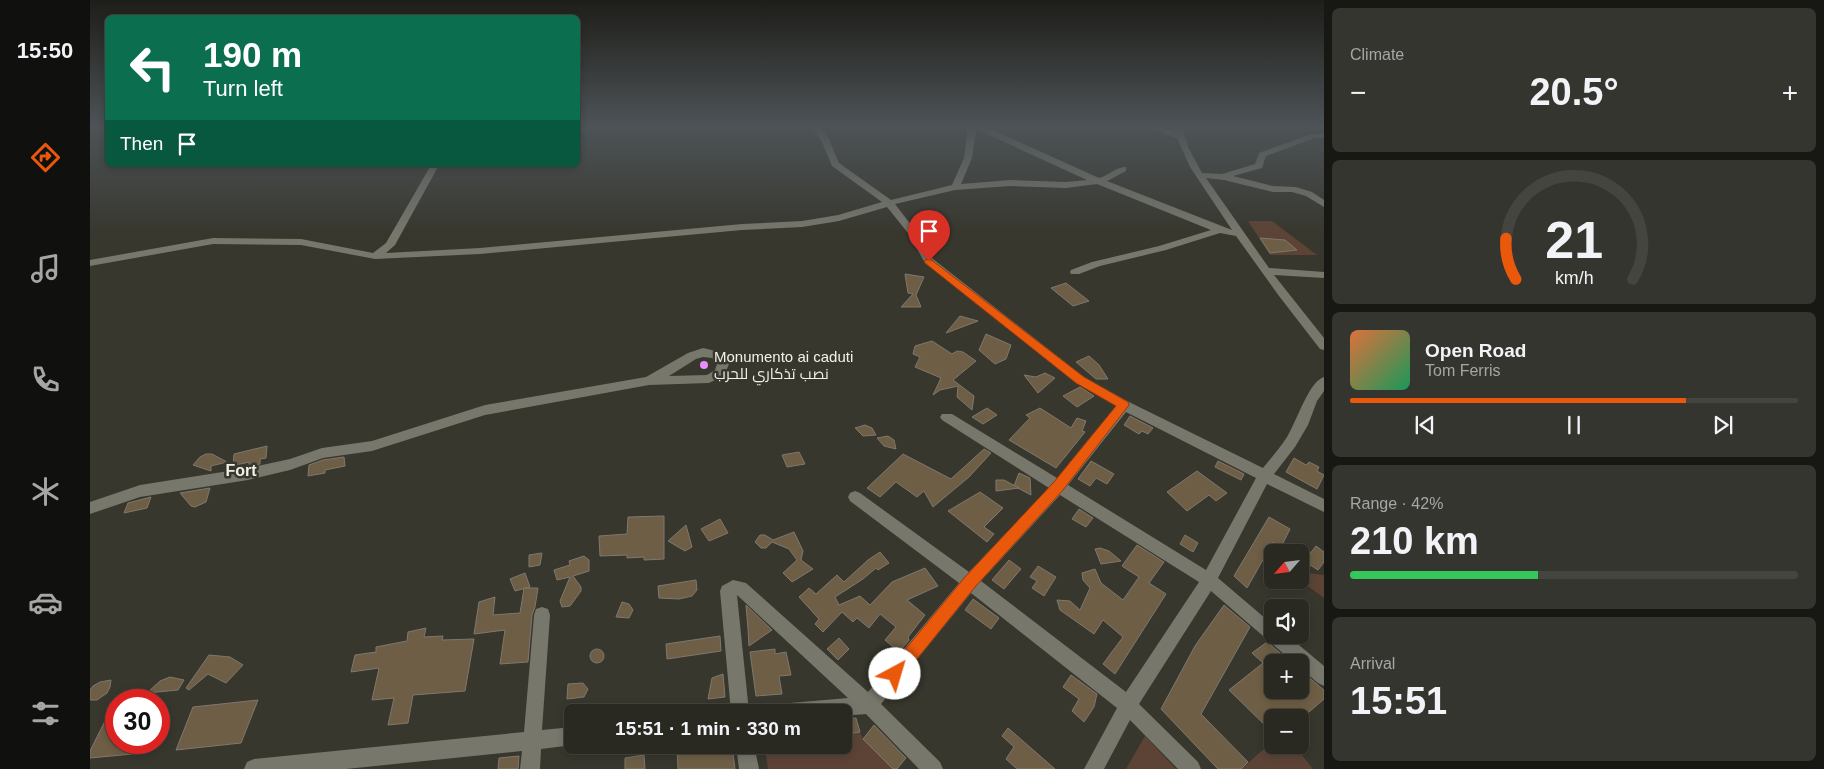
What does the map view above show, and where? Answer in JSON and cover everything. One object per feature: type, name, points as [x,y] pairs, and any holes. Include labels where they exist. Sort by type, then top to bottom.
[{"type":"street","points":[[835,162],[889,203],[912,232],[929,261],[1080,380],[1124,405],[1324,506]]},
{"type":"street","points":[[955,187],[968,162]]},
{"type":"street","points":[[1052,162],[1220,230],[1239,234]]},
{"type":"street","points":[[1192,162],[1239,234],[1324,346]]},
{"type":"street","points":[[1224,177],[1259,166],[1260,162]]},
{"type":"street","points":[[374,256],[390,245],[434,167]]},
{"type":"street","points":[[90,263],[213,241],[302,242],[374,256],[480,251],[742,227],[802,224],[839,218],[889,203],[955,187],[1010,183],[1066,185],[1109,178],[1123,169]]},
{"type":"street","points":[[1199,175],[1224,177],[1273,190],[1293,189],[1309,194],[1324,204]]},
{"type":"street","points":[[1075,272],[1096,264],[1162,248],[1220,230]]},
{"type":"street","points":[[1267,271],[1324,275]]},
{"type":"street","points":[[90,508],[140,491],[248,474],[290,464],[322,453],[372,446],[485,410],[649,381],[709,379],[720,373],[723,364],[719,358],[711,353],[695,354],[649,381]]},
{"type":"street","points":[[1094,769],[1128,705],[1209,580],[1264,477],[1298,431],[1311,400],[1324,381]]},
{"type":"street","points":[[852,707],[869,705],[970,582],[1059,486],[1124,405]]},
{"type":"street","points":[[947,417],[1209,580],[1264,626]]},
{"type":"street","points":[[855,497],[970,582],[1128,705],[1192,769]]},
{"type":"street","points":[[739,704],[728,591],[733,586],[740,588],[869,705],[933,769]]},
{"type":"street","points":[[530,769],[542,615]]},
{"type":"street","points":[[1285,644],[1324,677]]},
{"type":"street","points":[[254,769],[564,737]]},
{"type":"street","points":[[746,754],[749,769]]},
{"type":"shaded area","points":[[1248,221],[1272,221],[1317,255],[1270,255]]},
{"type":"shaded area","points":[[1309,573],[1324,575],[1324,598],[1309,587]]},
{"type":"shaded area","points":[[860,732],[863,739],[893,769],[768,769],[766,754],[852,754],[852,733]]},
{"type":"shaded area","points":[[1145,736],[1176,769],[1126,769]]},
{"type":"shaded area","points":[[1264,749],[1264,754],[1301,754],[1313,769],[1241,769]]},
{"type":"building","points":[[1260,238],[1285,240],[1297,250],[1270,253]]},
{"type":"building","points":[[905,274],[924,277],[916,295],[921,307],[901,307],[913,294],[908,293]]},
{"type":"building","points":[[1066,283],[1089,301],[1073,306],[1051,288]]},
{"type":"building","points":[[960,316],[978,321],[946,333]]},
{"type":"building","points":[[986,334],[1011,345],[1006,359],[995,364],[979,350]]},
{"type":"building","points":[[932,341],[952,354],[957,351],[963,352],[976,361],[953,380],[974,396],[972,410],[957,397],[958,386],[940,390],[933,395],[941,378],[915,367],[920,357],[913,354],[915,346]]},
{"type":"building","points":[[1089,356],[1099,365],[1108,379],[1096,379],[1076,362]]},
{"type":"building","points":[[1045,373],[1055,378],[1038,393],[1024,375],[1036,377]]},
{"type":"building","points":[[1080,387],[1094,396],[1077,407],[1063,396]]},
{"type":"building","points":[[987,408],[997,415],[983,424],[972,417]]},
{"type":"building","points":[[1040,408],[1071,428],[1077,418],[1086,421],[1082,431],[1085,432],[1056,468],[1009,440],[1030,418],[1026,415]]},
{"type":"building","points":[[1130,416],[1153,428],[1148,434],[1142,431],[1139,434],[1124,425]]},
{"type":"building","points":[[865,425],[872,428],[876,435],[863,436],[855,428]]},
{"type":"building","points":[[888,436],[894,440],[896,449],[884,446],[877,438]]},
{"type":"building","points":[[267,446],[266,458],[260,459],[260,464],[249,466],[249,462],[233,466],[234,454]]},
{"type":"building","points":[[984,449],[991,453],[969,477],[933,507],[924,491],[917,497],[896,482],[880,497],[867,488],[903,454],[951,479]]},
{"type":"building","points":[[799,452],[805,464],[787,467],[782,455]]},
{"type":"building","points":[[212,454],[227,462],[211,466],[211,471],[193,465],[200,457]]},
{"type":"building","points":[[344,457],[345,466],[325,470],[325,473],[308,476],[309,465],[323,460]]},
{"type":"building","points":[[1294,458],[1306,465],[1309,462],[1319,467],[1317,471],[1324,475],[1317,489],[1286,472]]},
{"type":"building","points":[[1091,461],[1114,474],[1107,484],[1096,478],[1090,486],[1078,479]]},
{"type":"building","points":[[1218,461],[1244,474],[1241,480],[1215,467]]},
{"type":"building","points":[[1197,471],[1227,493],[1216,501],[1209,495],[1187,511],[1167,492]]},
{"type":"building","points":[[1019,473],[1030,478],[1031,495],[1014,486]]},
{"type":"building","points":[[996,480],[1004,480],[1019,488],[996,491]]},
{"type":"building","points":[[210,488],[206,502],[195,507],[191,506],[180,493]]},
{"type":"building","points":[[980,492],[1003,508],[984,527],[994,534],[987,542],[948,511]]},
{"type":"building","points":[[151,497],[147,508],[124,513],[128,503]]},
{"type":"building","points":[[1079,509],[1093,518],[1086,527],[1072,519]]},
{"type":"building","points":[[664,516],[664,559],[644,560],[644,557],[627,558],[627,555],[600,556],[599,536],[627,534],[628,517]]},
{"type":"building","points":[[1269,517],[1290,529],[1282,544],[1273,542],[1272,544],[1264,544],[1264,558],[1247,588],[1234,576]]},
{"type":"building","points":[[720,519],[728,533],[709,541],[701,529]]},
{"type":"building","points":[[686,525],[692,547],[685,551],[668,541]]},
{"type":"building","points":[[794,532],[803,551],[801,560],[813,569],[792,582],[783,573],[797,560],[789,549],[772,542],[766,548],[761,548],[755,542],[760,535],[765,535],[773,540]]},
{"type":"building","points":[[1185,535],[1198,543],[1193,552],[1180,544]]},
{"type":"building","points":[[1137,545],[1164,562],[1149,583],[1166,594],[1115,674],[1103,664],[1123,637],[1103,620],[1094,634],[1060,610],[1057,600],[1070,601],[1080,610],[1090,588],[1083,580],[1082,573],[1095,569],[1101,583],[1123,600],[1139,577],[1122,566]]},
{"type":"building","points":[[1316,546],[1324,552],[1324,562],[1318,570],[1309,564],[1309,555]]},
{"type":"building","points":[[1100,548],[1109,551],[1121,561],[1101,564],[1095,549]]},
{"type":"building","points":[[880,552],[889,563],[878,570],[876,568],[835,597],[839,605],[860,596],[870,605],[892,582],[925,568],[938,586],[907,600],[925,615],[899,652],[885,640],[896,627],[880,614],[869,628],[857,618],[853,622],[842,612],[823,632],[815,624],[819,619],[799,597],[809,588],[816,594],[837,575],[844,582],[868,560]]},
{"type":"building","points":[[542,553],[540,565],[529,567],[529,555]]},
{"type":"building","points":[[584,556],[589,560],[589,571],[573,576],[581,587],[581,591],[570,606],[562,607],[560,601],[570,577],[557,580],[554,570],[570,565],[569,561]]},
{"type":"building","points":[[1009,560],[1021,569],[1004,589],[992,580]]},
{"type":"building","points":[[1038,566],[1056,577],[1044,596],[1032,588],[1037,581],[1030,577]]},
{"type":"building","points":[[525,573],[530,587],[515,591],[510,579]]},
{"type":"building","points":[[696,580],[697,590],[692,596],[679,599],[659,598],[658,586]]},
{"type":"building","points":[[524,588],[538,588],[532,615],[528,662],[500,664],[505,630],[474,634],[479,602],[495,597],[493,615],[520,613]]},
{"type":"building","points":[[973,599],[999,618],[991,629],[965,610]]},
{"type":"building","points":[[622,602],[629,604],[633,610],[629,618],[616,617]]},
{"type":"building","points":[[746,605],[772,630],[749,646],[748,629]]},
{"type":"building","points":[[1224,605],[1250,627],[1201,714],[1248,762],[1241,769],[1218,769],[1161,709],[1195,646]]},
{"type":"building","points":[[426,628],[424,637],[443,636],[442,640],[474,639],[465,691],[413,695],[408,723],[388,725],[394,698],[372,700],[379,668],[351,672],[355,655],[376,652],[376,647],[407,641],[408,632]]},
{"type":"building","points":[[720,636],[721,651],[667,659],[666,644]]},
{"type":"building","points":[[839,638],[849,649],[838,660],[827,649]]},
{"type":"building","points":[[1264,644],[1269,644],[1281,654],[1264,654],[1264,699],[1309,699],[1309,678],[1324,690],[1324,699],[1309,712],[1309,709],[1264,709],[1264,724],[1229,690],[1263,663],[1252,653]]},
{"type":"building","points":[[597,649],[602,651],[604,656],[602,661],[597,663],[592,661],[590,656],[592,651]]},
{"type":"building","points":[[775,649],[775,654],[786,652],[791,675],[779,676],[782,694],[756,696],[750,652]]},
{"type":"building","points":[[209,655],[230,657],[243,665],[226,683],[208,674],[189,690],[186,688]]},
{"type":"building","points":[[723,674],[725,697],[708,699],[712,678]]},
{"type":"building","points":[[1071,675],[1097,694],[1094,707],[1084,722],[1072,711],[1079,699],[1063,687]]},
{"type":"building","points":[[170,677],[184,680],[178,690],[151,689],[160,681]]},
{"type":"building","points":[[111,680],[109,689],[105,689],[105,694],[97,700],[90,700],[90,690],[100,682]]},
{"type":"building","points":[[583,683],[588,689],[584,697],[567,699],[568,684]]},
{"type":"building","points":[[258,700],[241,743],[176,750],[193,707]]},
{"type":"building","points":[[852,718],[856,718],[860,732],[852,733]]},
{"type":"building","points":[[105,721],[105,754],[132,754],[90,758],[90,751]]},
{"type":"building","points":[[874,725],[906,758],[897,769],[893,769],[863,739]]},
{"type":"building","points":[[1008,728],[1055,769],[1017,769],[1006,759],[1014,747],[1002,736]]},
{"type":"building","points":[[677,754],[733,754],[735,769],[678,769]]},
{"type":"building","points":[[644,755],[645,769],[625,769],[625,758]]},
{"type":"building","points":[[519,756],[518,769],[498,769],[499,758]]},
{"type":"place","name":"Monumento ai caduti نصب تذكاري للحرب","points":[[704,365]]},
{"type":"district","name":"Fort","points":[[241,470]]},
{"type":"route","points":[[895,674],[970,582],[1059,486],[1124,405],[1080,380],[929,261]]}]
